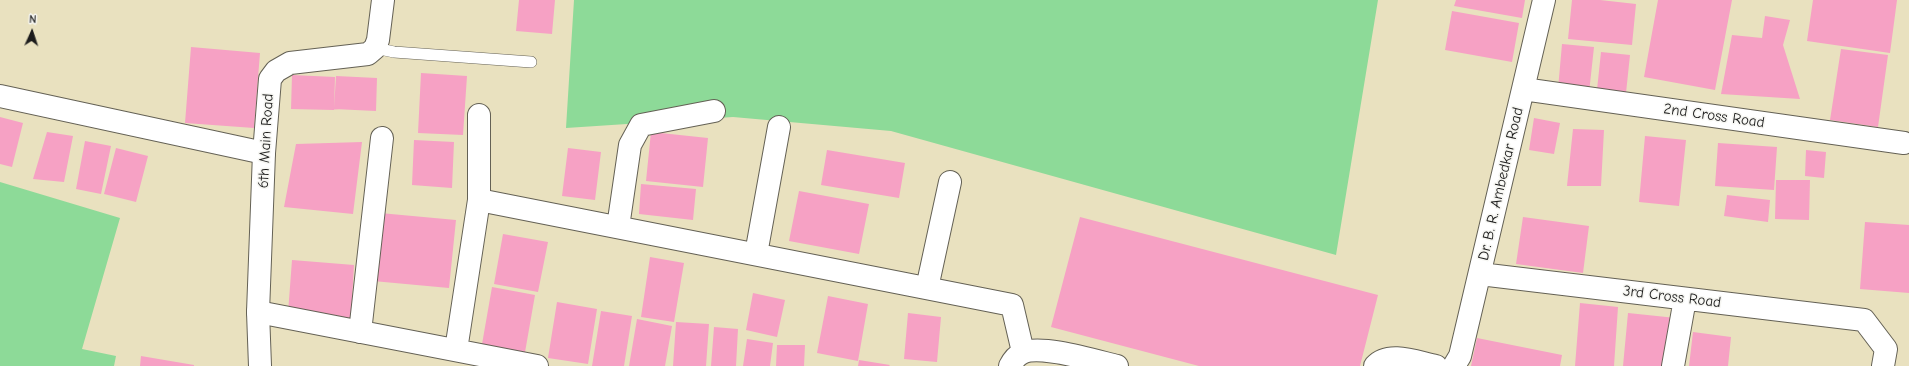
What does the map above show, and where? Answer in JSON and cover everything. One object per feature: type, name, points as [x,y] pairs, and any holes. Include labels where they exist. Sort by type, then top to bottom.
[{"type":"street","points":[[375,48],[378,40],[383,0]]},
{"type":"street","name":"Dr. B. R. Ambedkar Road","points":[[1454,366],[1460,356],[1544,0]]},
{"type":"street","name":"6th Main Road","points":[[260,366],[258,312],[264,153],[270,79],[276,71],[290,63],[368,54],[375,48]]},
{"type":"street","name":"2nd Cross Road","points":[[1523,89],[1904,143]]},
{"type":"street","points":[[0,96],[264,153]]},
{"type":"street","points":[[618,227],[630,145],[641,125],[714,111]]},
{"type":"street","points":[[456,350],[479,200],[479,115]]},
{"type":"street","points":[[756,254],[779,127]]},
{"type":"street","points":[[360,332],[382,138]]},
{"type":"street","points":[[928,288],[950,182]]},
{"type":"street","points":[[479,200],[1012,305],[1017,359],[1043,350],[1117,366]]},
{"type":"street","name":"3rd Cross Road","points":[[1480,274],[1864,320],[1886,349],[1883,366]]},
{"type":"street","points":[[1673,366],[1685,299]]},
{"type":"street","points":[[258,312],[537,366]]},
{"type":"street","points":[[1375,366],[1378,362],[1396,358],[1436,366]]},
{"type":"lane","points":[[375,48],[394,52],[531,62]]},
{"type":"green space","points":[[574,0],[1378,0],[1336,255],[891,131],[733,117],[566,128]]},
{"type":"green space","points":[[0,182],[120,218],[82,349],[116,356],[114,366],[0,366]]},
{"type":"building","points":[[519,0],[555,0],[552,34],[516,31]]},
{"type":"building","points":[[1456,0],[1525,0],[1522,18],[1454,6]]},
{"type":"building","points":[[1572,0],[1600,0],[1636,4],[1632,45],[1568,39]]},
{"type":"building","points":[[1658,0],[1732,0],[1715,90],[1644,77]]},
{"type":"building","points":[[1813,0],[1897,0],[1890,53],[1807,41]]},
{"type":"building","points":[[1452,11],[1519,23],[1512,62],[1445,50]]},
{"type":"building","points":[[1765,16],[1790,20],[1783,45],[1800,99],[1721,94],[1732,35],[1762,38]]},
{"type":"building","points":[[1562,44],[1594,47],[1589,93],[1558,89]]},
{"type":"building","points":[[191,47],[260,53],[254,128],[185,123]]},
{"type":"building","points":[[1841,49],[1888,55],[1878,127],[1830,120]]},
{"type":"building","points":[[1601,52],[1630,55],[1626,93],[1597,90]]},
{"type":"building","points":[[421,73],[467,76],[463,135],[418,133]]},
{"type":"building","points":[[292,75],[335,77],[334,110],[291,109]]},
{"type":"building","points":[[336,76],[377,78],[376,111],[334,109]]},
{"type":"building","points":[[0,117],[23,123],[12,167],[0,164]]},
{"type":"building","points":[[1534,118],[1560,123],[1554,154],[1529,150]]},
{"type":"building","points":[[1573,129],[1604,130],[1601,186],[1567,186]]},
{"type":"building","points":[[47,132],[73,136],[64,182],[33,179]]},
{"type":"building","points":[[651,132],[708,138],[703,187],[646,181]]},
{"type":"building","points":[[1645,136],[1686,140],[1679,206],[1639,202]]},
{"type":"building","points":[[414,140],[454,142],[452,188],[412,185]]},
{"type":"building","points":[[85,141],[111,146],[101,194],[76,189]]},
{"type":"building","points":[[362,142],[353,214],[284,207],[296,144]]},
{"type":"building","points":[[1718,143],[1777,147],[1774,190],[1715,186]]},
{"type":"building","points":[[116,148],[148,156],[136,202],[104,194]]},
{"type":"building","points":[[568,148],[601,152],[595,200],[562,196]]},
{"type":"building","points":[[827,150],[905,163],[899,198],[821,185]]},
{"type":"building","points":[[1806,150],[1826,152],[1824,178],[1805,176]]},
{"type":"building","points":[[1776,180],[1810,180],[1809,220],[1775,219]]},
{"type":"building","points":[[641,184],[696,189],[693,220],[639,214]]},
{"type":"building","points":[[799,191],[869,204],[859,254],[789,241]]},
{"type":"building","points":[[1727,195],[1770,200],[1768,222],[1724,216]]},
{"type":"building","points":[[380,213],[456,220],[449,288],[373,281]]},
{"type":"building","points":[[1080,217],[1378,295],[1360,366],[1199,366],[1051,327]]},
{"type":"building","points":[[1523,217],[1589,226],[1583,273],[1516,264]]},
{"type":"building","points":[[1865,222],[1909,225],[1909,293],[1860,289]]},
{"type":"building","points":[[503,234],[548,242],[538,292],[494,284]]},
{"type":"building","points":[[650,257],[684,263],[674,322],[641,317]]},
{"type":"building","points":[[292,260],[354,265],[351,318],[288,313]]},
{"type":"building","points":[[492,287],[535,295],[524,358],[481,350]]},
{"type":"building","points":[[753,293],[785,300],[777,337],[746,330]]},
{"type":"building","points":[[828,296],[868,304],[858,361],[817,353]]},
{"type":"building","points":[[557,302],[597,309],[588,364],[548,358]]},
{"type":"building","points":[[1580,303],[1618,307],[1614,366],[1575,366]]},
{"type":"building","points":[[601,311],[632,316],[624,366],[592,366]]},
{"type":"building","points":[[908,313],[941,317],[937,362],[904,359]]},
{"type":"building","points":[[1628,313],[1676,318],[1671,366],[1623,366]]},
{"type":"building","points":[[637,319],[672,326],[665,366],[629,366]]},
{"type":"building","points":[[676,322],[709,324],[706,366],[673,366]]},
{"type":"building","points":[[714,327],[738,329],[736,366],[711,366]]},
{"type":"building","points":[[1693,332],[1731,337],[1728,366],[1689,366]]},
{"type":"building","points":[[1477,338],[1562,355],[1560,366],[1471,366]]},
{"type":"building","points":[[747,339],[773,343],[770,366],[743,366]]},
{"type":"building","points":[[777,345],[805,345],[804,366],[776,366]]},
{"type":"building","points":[[141,356],[194,365],[194,366],[140,366]]},
{"type":"building","points":[[859,360],[890,365],[858,366]]}]
